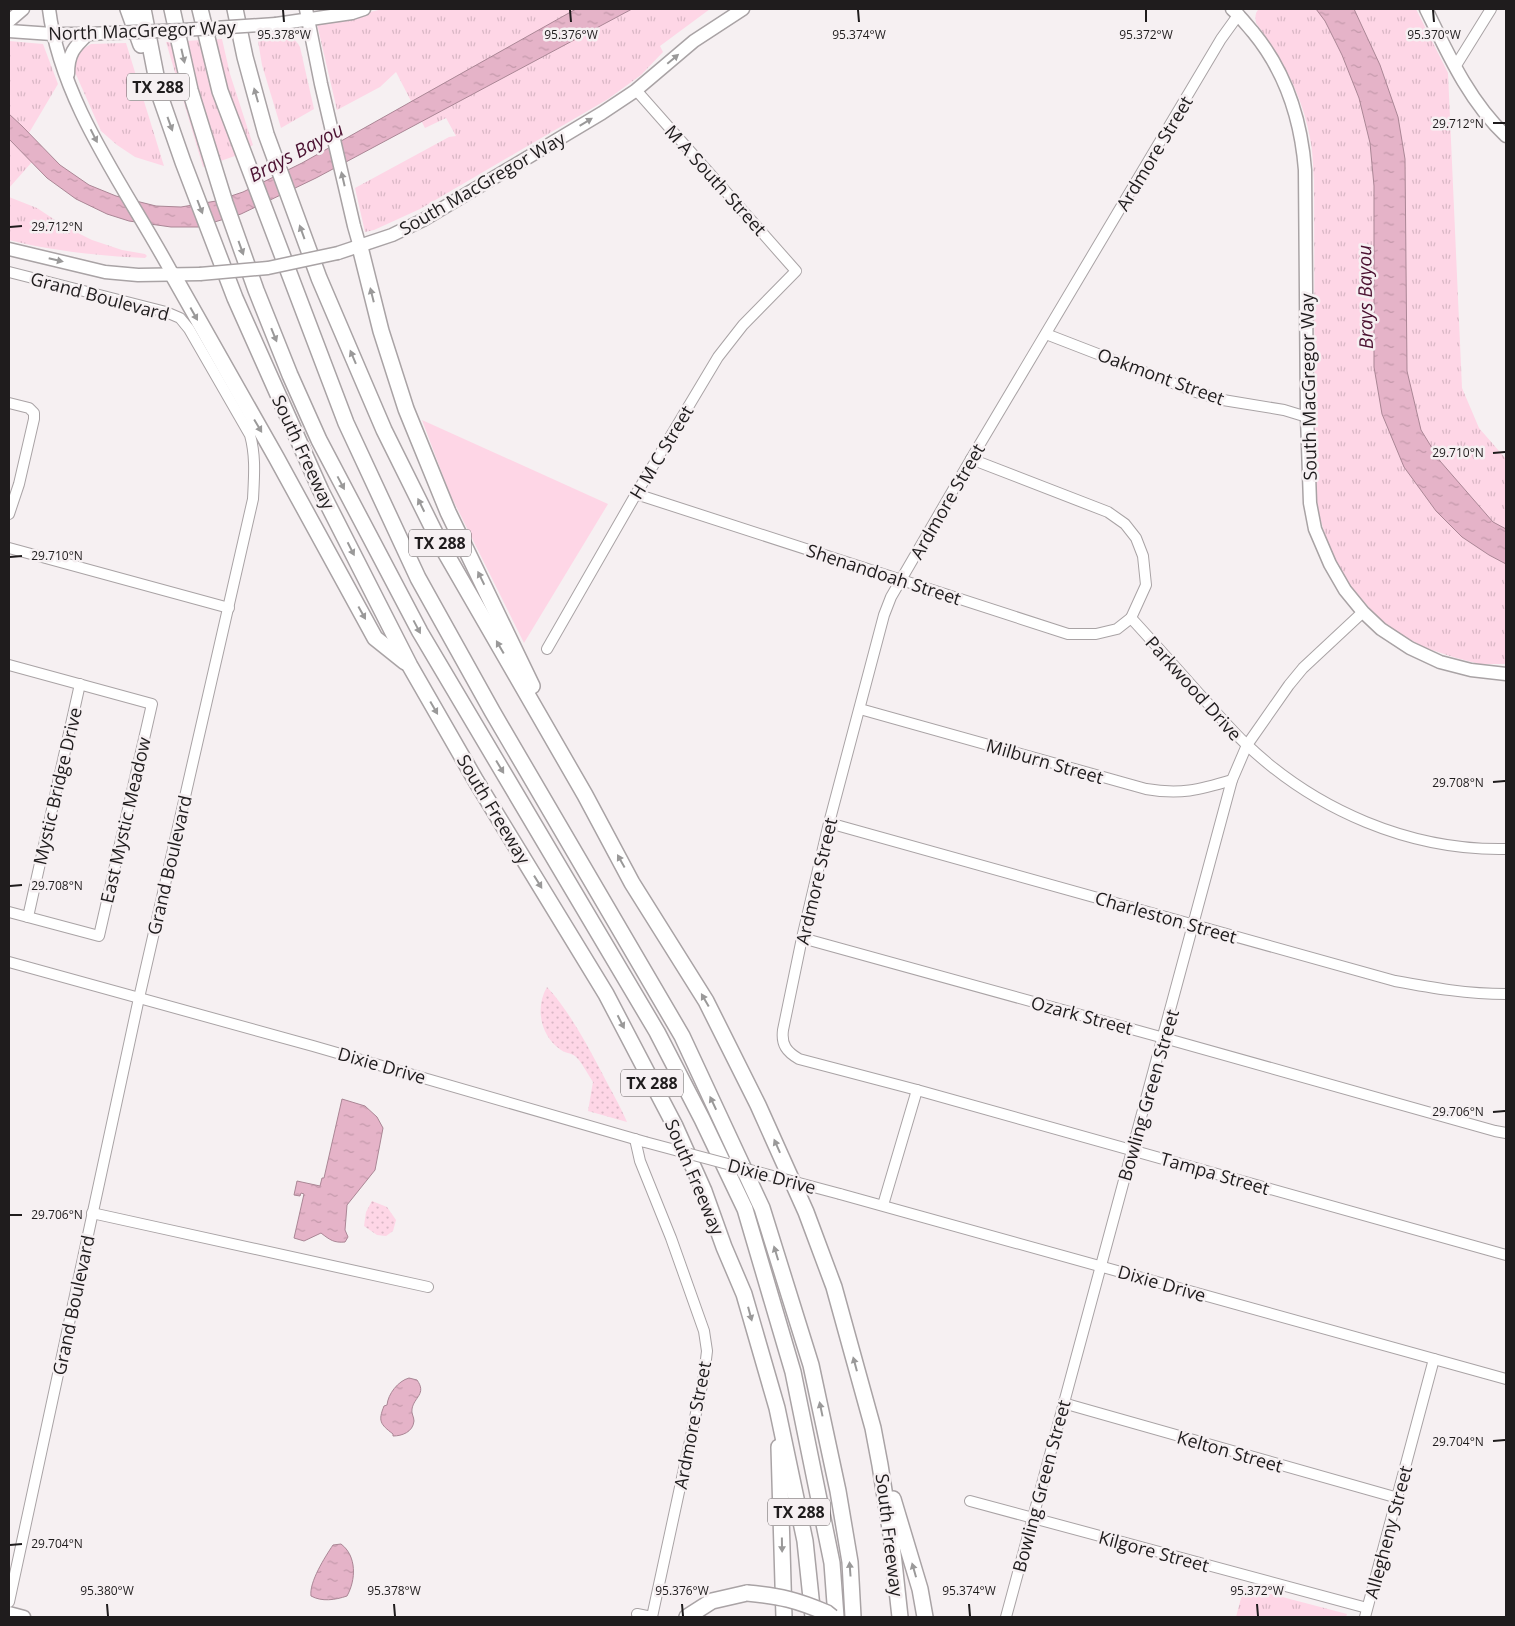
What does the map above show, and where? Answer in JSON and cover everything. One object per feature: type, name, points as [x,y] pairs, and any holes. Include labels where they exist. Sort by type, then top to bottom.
[{"type":"highway","points":[[128,9],[160,96]]},
{"type":"highway","name":"South Freeway","points":[[143,9],[160,96],[183,162],[234,298],[321,490],[410,666],[476,781],[606,994],[676,1126],[704,1192],[744,1294],[777,1408],[805,1541],[813,1617]]},
{"type":"highway","points":[[172,9],[190,90],[225,203],[256,290],[290,375],[319,440],[420,632],[656,1032],[702,1119],[744,1209],[794,1372],[832,1563],[836,1617]]},
{"type":"highway","points":[[200,9],[220,91],[346,423],[418,578],[492,712],[682,1036],[762,1208],[811,1365],[840,1500],[850,1562],[853,1617]]},
{"type":"highway","name":"South Freeway","points":[[235,9],[244,57],[266,134],[319,278],[384,430],[441,545],[585,795],[632,882],[706,1001],[758,1105],[806,1212],[834,1287],[873,1428],[890,1526],[900,1617]]},
{"type":"highway","points":[[243,9],[244,57]]},
{"type":"highway","points":[[360,247],[382,331],[406,409],[448,512],[490,595],[585,795]]},
{"type":"highway","points":[[173,275],[376,638],[410,666]]},
{"type":"highway","points":[[777,1408],[784,1617]]},
{"type":"highway","points":[[873,1428],[920,1589],[925,1617]]},
{"type":"highway","points":[[687,1617],[712,1602],[747,1594],[774,1595],[790,1598],[827,1613],[832,1617]]},
{"type":"main road","points":[[9,21],[23,9]]},
{"type":"main road","points":[[49,9],[52,34],[72,92],[95,140],[173,275]]},
{"type":"main road","name":"North MacGregor Way","points":[[9,31],[88,34],[183,30],[276,24],[307,14],[352,12],[364,9]]},
{"type":"main road","name":"South MacGregor Way","points":[[9,249],[105,272],[138,275],[173,275],[268,268],[360,247],[424,220],[602,113],[636,90],[694,41],[743,9]]},
{"type":"main road","points":[[1426,9],[1454,67],[1473,98],[1497,128],[1506,136]]},
{"type":"main road","name":"South MacGregor Way","points":[[1238,11],[1264,46],[1282,76],[1294,106],[1302,140],[1305,170],[1306,417],[1310,503],[1315,529],[1330,564],[1345,590],[1363,612],[1381,629],[1410,648],[1440,662],[1471,670],[1506,674]]},
{"type":"main road","points":[[307,14],[321,84],[360,247]]},
{"type":"main road","points":[[67,79],[68,62],[72,51],[88,34]]},
{"type":"main road","points":[[9,1613],[24,1617]]},
{"type":"street","points":[[1454,67],[1491,9]]},
{"type":"street","name":"Ardmore Street","points":[[784,1046],[783,1030],[829,823],[891,597],[1238,11]]},
{"type":"street","name":"M A South Street","points":[[636,90],[796,270]]},
{"type":"street","name":"H M C Street","points":[[547,648],[718,356],[742,325],[796,270]]},
{"type":"street","name":"Grand Boulevard","points":[[9,272],[166,312],[180,318],[190,329],[250,435],[254,448],[255,462],[253,499],[139,998],[9,1602]]},
{"type":"street","name":"Oakmont Street","points":[[1046,334],[1196,392],[1223,400],[1284,410],[1306,417]]},
{"type":"street","points":[[9,514],[19,484],[34,419],[34,413],[29,408],[10,403]]},
{"type":"street","points":[[971,459],[1108,512],[1125,524],[1136,538],[1143,556],[1146,585],[1131,618]]},
{"type":"street","name":"Shenandoah Street","points":[[636,494],[1068,634],[1096,634],[1118,629],[1131,618]]},
{"type":"street","points":[[9,548],[229,608]]},
{"type":"street","name":"Bowling Green Street","points":[[1006,1617],[1195,925],[1232,780],[1247,745],[1268,713],[1303,668],[1363,612]]},
{"type":"street","name":"Parkwood Drive","points":[[1131,618],[1247,745],[1286,777],[1318,798],[1354,817],[1406,837],[1483,850],[1506,849]]},
{"type":"street","points":[[9,665],[80,684]]},
{"type":"street","name":"East Mystic Meadow","points":[[28,917],[99,936],[152,704],[80,684]]},
{"type":"street","name":"Mystic Bridge Drive","points":[[28,917],[80,684]]},
{"type":"street","name":"Milburn Street","points":[[860,710],[1146,790],[1167,793],[1188,792],[1232,780]]},
{"type":"street","name":"Charleston Street","points":[[829,823],[1395,981],[1444,991],[1506,994]]},
{"type":"street","points":[[9,912],[28,917]]},
{"type":"street","name":"Ozark Street","points":[[802,938],[1506,1133]]},
{"type":"street","name":"Dixie Drive","points":[[9,962],[426,1078],[640,1140],[1506,1379]]},
{"type":"street","name":"Tampa Street","points":[[784,1046],[789,1053],[799,1059],[1506,1255]]},
{"type":"street","points":[[883,1206],[916,1090]]},
{"type":"street","name":"Ardmore Street","points":[[637,1614],[652,1617],[704,1376],[707,1350],[706,1337],[697,1308],[640,1162],[640,1140]]},
{"type":"street","points":[[92,1213],[428,1287]]},
{"type":"street","name":"Allegheny Street","points":[[1366,1613],[1434,1359]]},
{"type":"street","name":"Kelton Street","points":[[1063,1403],[1398,1498]]},
{"type":"street","name":"Kilgore Street","points":[[970,1501],[1366,1613]]},
{"type":"green space","points":[[383,9],[710,9],[660,46],[663,52],[641,75],[608,99],[420,209],[374,230],[365,232],[355,188],[449,137],[456,136],[446,118],[425,128],[396,72],[380,87],[337,110],[317,24]]},
{"type":"green space","points":[[1259,9],[1416,9],[1448,73],[1462,388],[1479,428],[1506,459],[1506,664],[1479,664],[1453,657],[1423,647],[1389,627],[1347,582],[1329,547],[1319,515],[1315,488],[1314,181],[1312,149],[1307,122],[1290,77],[1256,23],[1256,15]]},
{"type":"green space","points":[[278,33],[291,37],[300,47],[314,109],[281,128],[262,65],[257,35]]},
{"type":"green space","points":[[222,39],[230,74],[253,145],[235,156],[203,167],[166,42]]},
{"type":"green space","points":[[9,41],[43,44],[58,84],[26,138],[39,154],[9,188]]},
{"type":"green space","points":[[126,43],[164,166],[135,157],[101,131],[74,70],[76,57],[81,50],[91,44]]},
{"type":"green space","points":[[9,197],[37,208],[64,226],[92,240],[147,256],[145,258],[76,252],[9,240]]},
{"type":"green space","points":[[422,420],[608,504],[524,643],[449,492]]},
{"type":"green space","points":[[547,987],[577,1028],[627,1122],[588,1111],[593,1082],[578,1059],[554,1044],[544,1029],[541,1003]]},
{"type":"green space","points":[[372,1201],[387,1207],[396,1220],[393,1231],[386,1236],[377,1235],[364,1226],[366,1212]]},
{"type":"green space","points":[[1244,1587],[1347,1614],[1346,1617],[1236,1617]]},
{"type":"water","points":[[576,9],[632,9],[316,178],[241,214],[198,227],[171,227],[129,221],[107,214],[76,199],[47,178],[9,139],[9,114],[60,165],[89,185],[116,196],[156,206],[181,207],[216,201],[243,192],[302,163]]},
{"type":"water","points":[[1316,9],[1354,9],[1380,65],[1398,117],[1405,159],[1407,371],[1421,430],[1440,461],[1493,522],[1506,529],[1506,564],[1462,537],[1436,511],[1404,467],[1382,414],[1374,367],[1374,186],[1370,143],[1359,98],[1342,55],[1325,21]]},
{"type":"water","points":[[342,1099],[365,1106],[377,1117],[383,1128],[375,1170],[347,1205],[345,1230],[348,1237],[345,1242],[332,1240],[321,1233],[304,1241],[294,1238],[304,1194],[301,1193],[300,1196],[294,1195],[297,1181],[320,1186],[322,1178],[324,1178]]},
{"type":"water","points":[[409,1378],[417,1380],[421,1389],[412,1409],[413,1425],[406,1433],[393,1436],[381,1422],[382,1411],[384,1406],[387,1405],[394,1388]]},
{"type":"water","points":[[341,1544],[350,1555],[353,1568],[352,1583],[347,1596],[329,1600],[311,1596],[312,1584],[322,1563],[333,1545]]},
{"type":"water label","name":"Brays Bayou","points":[[296,152]]},
{"type":"water label","name":"Brays Bayou","points":[[1365,297]]}]
